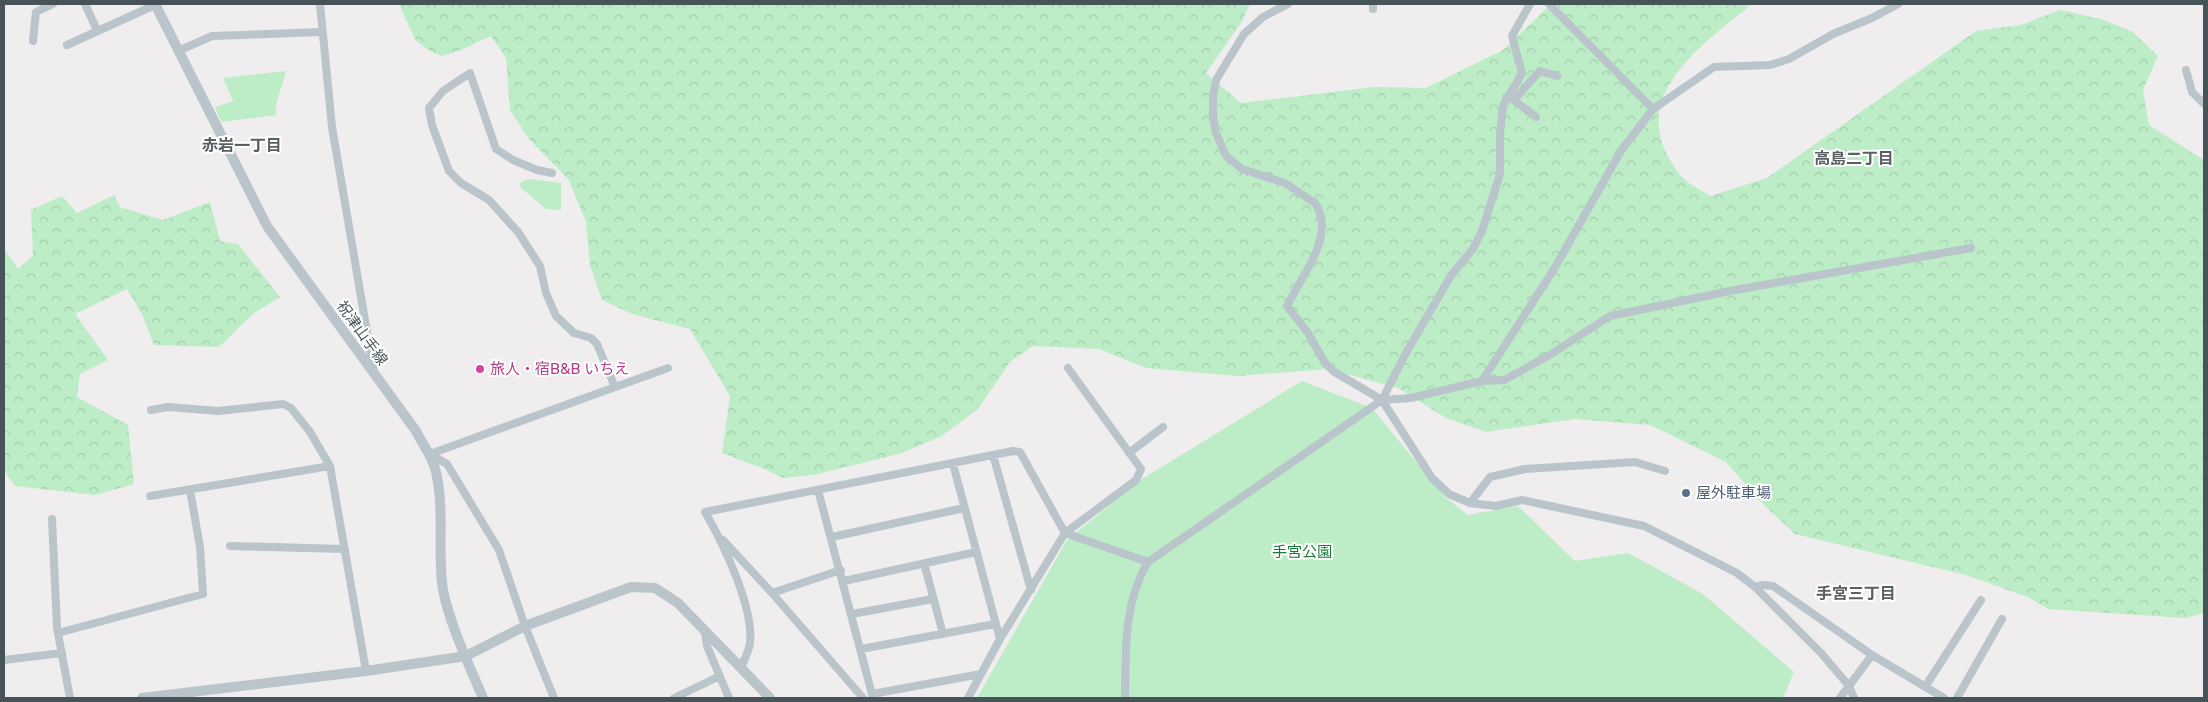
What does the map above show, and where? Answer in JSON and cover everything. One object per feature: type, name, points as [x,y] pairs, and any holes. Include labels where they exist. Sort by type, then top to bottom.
[{"type":"street","points":[[33,41],[36,12],[54,4]]},
{"type":"street","points":[[85,4],[97,30]]},
{"type":"street","points":[[67,45],[155,4]]},
{"type":"street","name":"祝津山手線","points":[[155,4],[267,226],[416,431],[430,454],[436,472],[438,490],[440,563],[444,592],[483,698]]},
{"type":"street","points":[[320,4],[332,127],[375,377]]},
{"type":"street","points":[[1288,4],[1263,17],[1244,34],[1216,80],[1213,98],[1216,133],[1226,156],[1242,169],[1285,183],[1315,203],[1318,208],[1324,222],[1323,231],[1314,257],[1287,306],[1308,333],[1318,353],[1329,367],[1382,400],[1432,478],[1448,494],[1470,503],[1496,506],[1522,500],[1644,526],[1737,573],[1755,587],[1821,653],[1849,686],[1854,698]]},
{"type":"street","points":[[1511,98],[1522,73],[1512,36],[1530,4]]},
{"type":"street","points":[[1549,4],[1653,109]]},
{"type":"street","points":[[1482,381],[1554,269],[1621,150],[1653,109],[1714,67],[1770,65],[1789,59],[1832,34],[1872,18],[1898,4]]},
{"type":"street","points":[[178,51],[212,36],[322,32]]},
{"type":"street","points":[[2186,70],[2192,92],[2204,104]]},
{"type":"street","points":[[1125,698],[1128,613],[1134,589],[1148,562],[1382,400],[1407,351],[1452,274],[1473,250],[1482,231],[1500,174],[1503,106],[1540,71],[1557,76]]},
{"type":"street","points":[[552,172],[537,170],[513,160],[496,149],[470,73],[443,91],[430,108],[432,125],[449,172],[489,200],[518,232],[540,266],[546,293],[556,316],[574,333],[591,338],[597,344],[615,387]]},
{"type":"street","points":[[1511,98],[1536,117]]},
{"type":"street","points":[[1382,400],[1411,398],[1482,381],[1504,380],[1548,356],[1610,316],[1735,290],[1971,248]]},
{"type":"street","points":[[430,454],[668,368]]},
{"type":"street","points":[[968,698],[1000,639],[1065,533],[1136,480],[1141,469],[1068,368]]},
{"type":"street","points":[[151,410],[168,407],[218,411],[283,404],[291,408],[310,432],[330,466],[366,671]]},
{"type":"street","points":[[1129,453],[1163,427]]},
{"type":"street","points":[[741,668],[750,644],[749,616],[720,537],[705,512],[1013,451],[1020,452],[1065,533],[1148,562]]},
{"type":"street","points":[[430,454],[447,464],[498,550],[525,626],[554,698]]},
{"type":"street","points":[[993,455],[1031,590]]},
{"type":"street","points":[[1470,503],[1490,477],[1525,469],[1635,462],[1665,471]]},
{"type":"street","points":[[953,464],[1000,639]]},
{"type":"street","points":[[150,496],[330,466]]},
{"type":"street","points":[[58,633],[203,594],[200,546],[190,490]]},
{"type":"street","points":[[818,490],[844,580],[873,696],[981,674]]},
{"type":"street","points":[[832,537],[964,508]]},
{"type":"street","points":[[52,519],[58,633],[70,698]]},
{"type":"street","points":[[720,537],[772,593],[863,698]]},
{"type":"street","points":[[230,546],[345,549]]},
{"type":"street","points":[[844,580],[976,552]]},
{"type":"street","points":[[924,563],[942,634]]},
{"type":"street","points":[[772,593],[841,570]]},
{"type":"street","points":[[1755,587],[1763,585],[1773,586],[1872,655],[1944,698]]},
{"type":"street","points":[[142,698],[366,671],[466,656],[525,626],[631,588],[655,588],[678,603],[770,698]]},
{"type":"street","points":[[852,614],[934,599]]},
{"type":"street","points":[[1925,687],[1981,600]]},
{"type":"street","points":[[1958,698],[2002,619]]},
{"type":"street","points":[[861,649],[996,624]]},
{"type":"street","points":[[705,633],[707,646],[729,698]]},
{"type":"street","points":[[4,660],[62,653]]},
{"type":"street","points":[[1840,698],[1872,655]]},
{"type":"street","points":[[674,698],[720,676]]},
{"type":"green space","points":[[399,4],[1250,4],[1241,23],[1206,73],[1241,103],[1375,87],[1426,88],[1503,50],[1551,4],[1752,4],[1690,58],[1673,78],[1662,100],[1659,124],[1664,149],[1681,176],[1710,196],[1767,178],[1976,31],[2021,25],[2060,10],[2101,19],[2133,32],[2158,56],[2143,90],[2149,125],[2204,160],[2204,613],[2185,618],[2048,609],[2030,598],[1966,575],[1795,534],[1761,502],[1726,462],[1650,425],[1574,419],[1486,432],[1446,418],[1398,388],[1328,369],[1238,376],[1146,368],[1099,349],[1033,346],[1010,362],[978,409],[940,437],[899,454],[813,475],[783,478],[765,469],[722,453],[730,396],[690,329],[632,314],[602,300],[590,265],[586,222],[569,180],[529,139],[510,110],[506,58],[491,36],[461,50],[442,56],[432,52],[416,41]]},
{"type":"green space","points":[[286,71],[277,99],[276,115],[221,122],[215,107],[233,101],[223,78]]},
{"type":"green space","points":[[529,179],[561,183],[561,210],[546,209],[520,187],[521,182]]},
{"type":"green space","points":[[114,195],[120,207],[163,220],[210,202],[220,241],[238,244],[280,297],[254,313],[219,347],[154,345],[142,314],[127,289],[75,314],[108,360],[80,374],[77,397],[128,425],[134,484],[95,495],[15,486],[4,470],[4,249],[18,269],[33,256],[31,210],[62,196],[77,213]]},
{"type":"green space","name":"手宮公園","points":[[1302,381],[1372,408],[1445,497],[1468,515],[1518,506],[1575,561],[1628,553],[1703,594],[1794,672],[1783,698],[977,698],[1067,540],[1142,479]]},
{"type":"place","name":"旅人・宿B&B いちえ","points":[[480,369]]},
{"type":"place","name":"屋外駐車場","points":[[1686,493]]},
{"type":"district","name":"赤岩一丁目","points":[[242,145]]},
{"type":"district","name":"高島二丁目","points":[[1854,158]]},
{"type":"district","name":"手宮三丁目","points":[[1856,593]]}]
